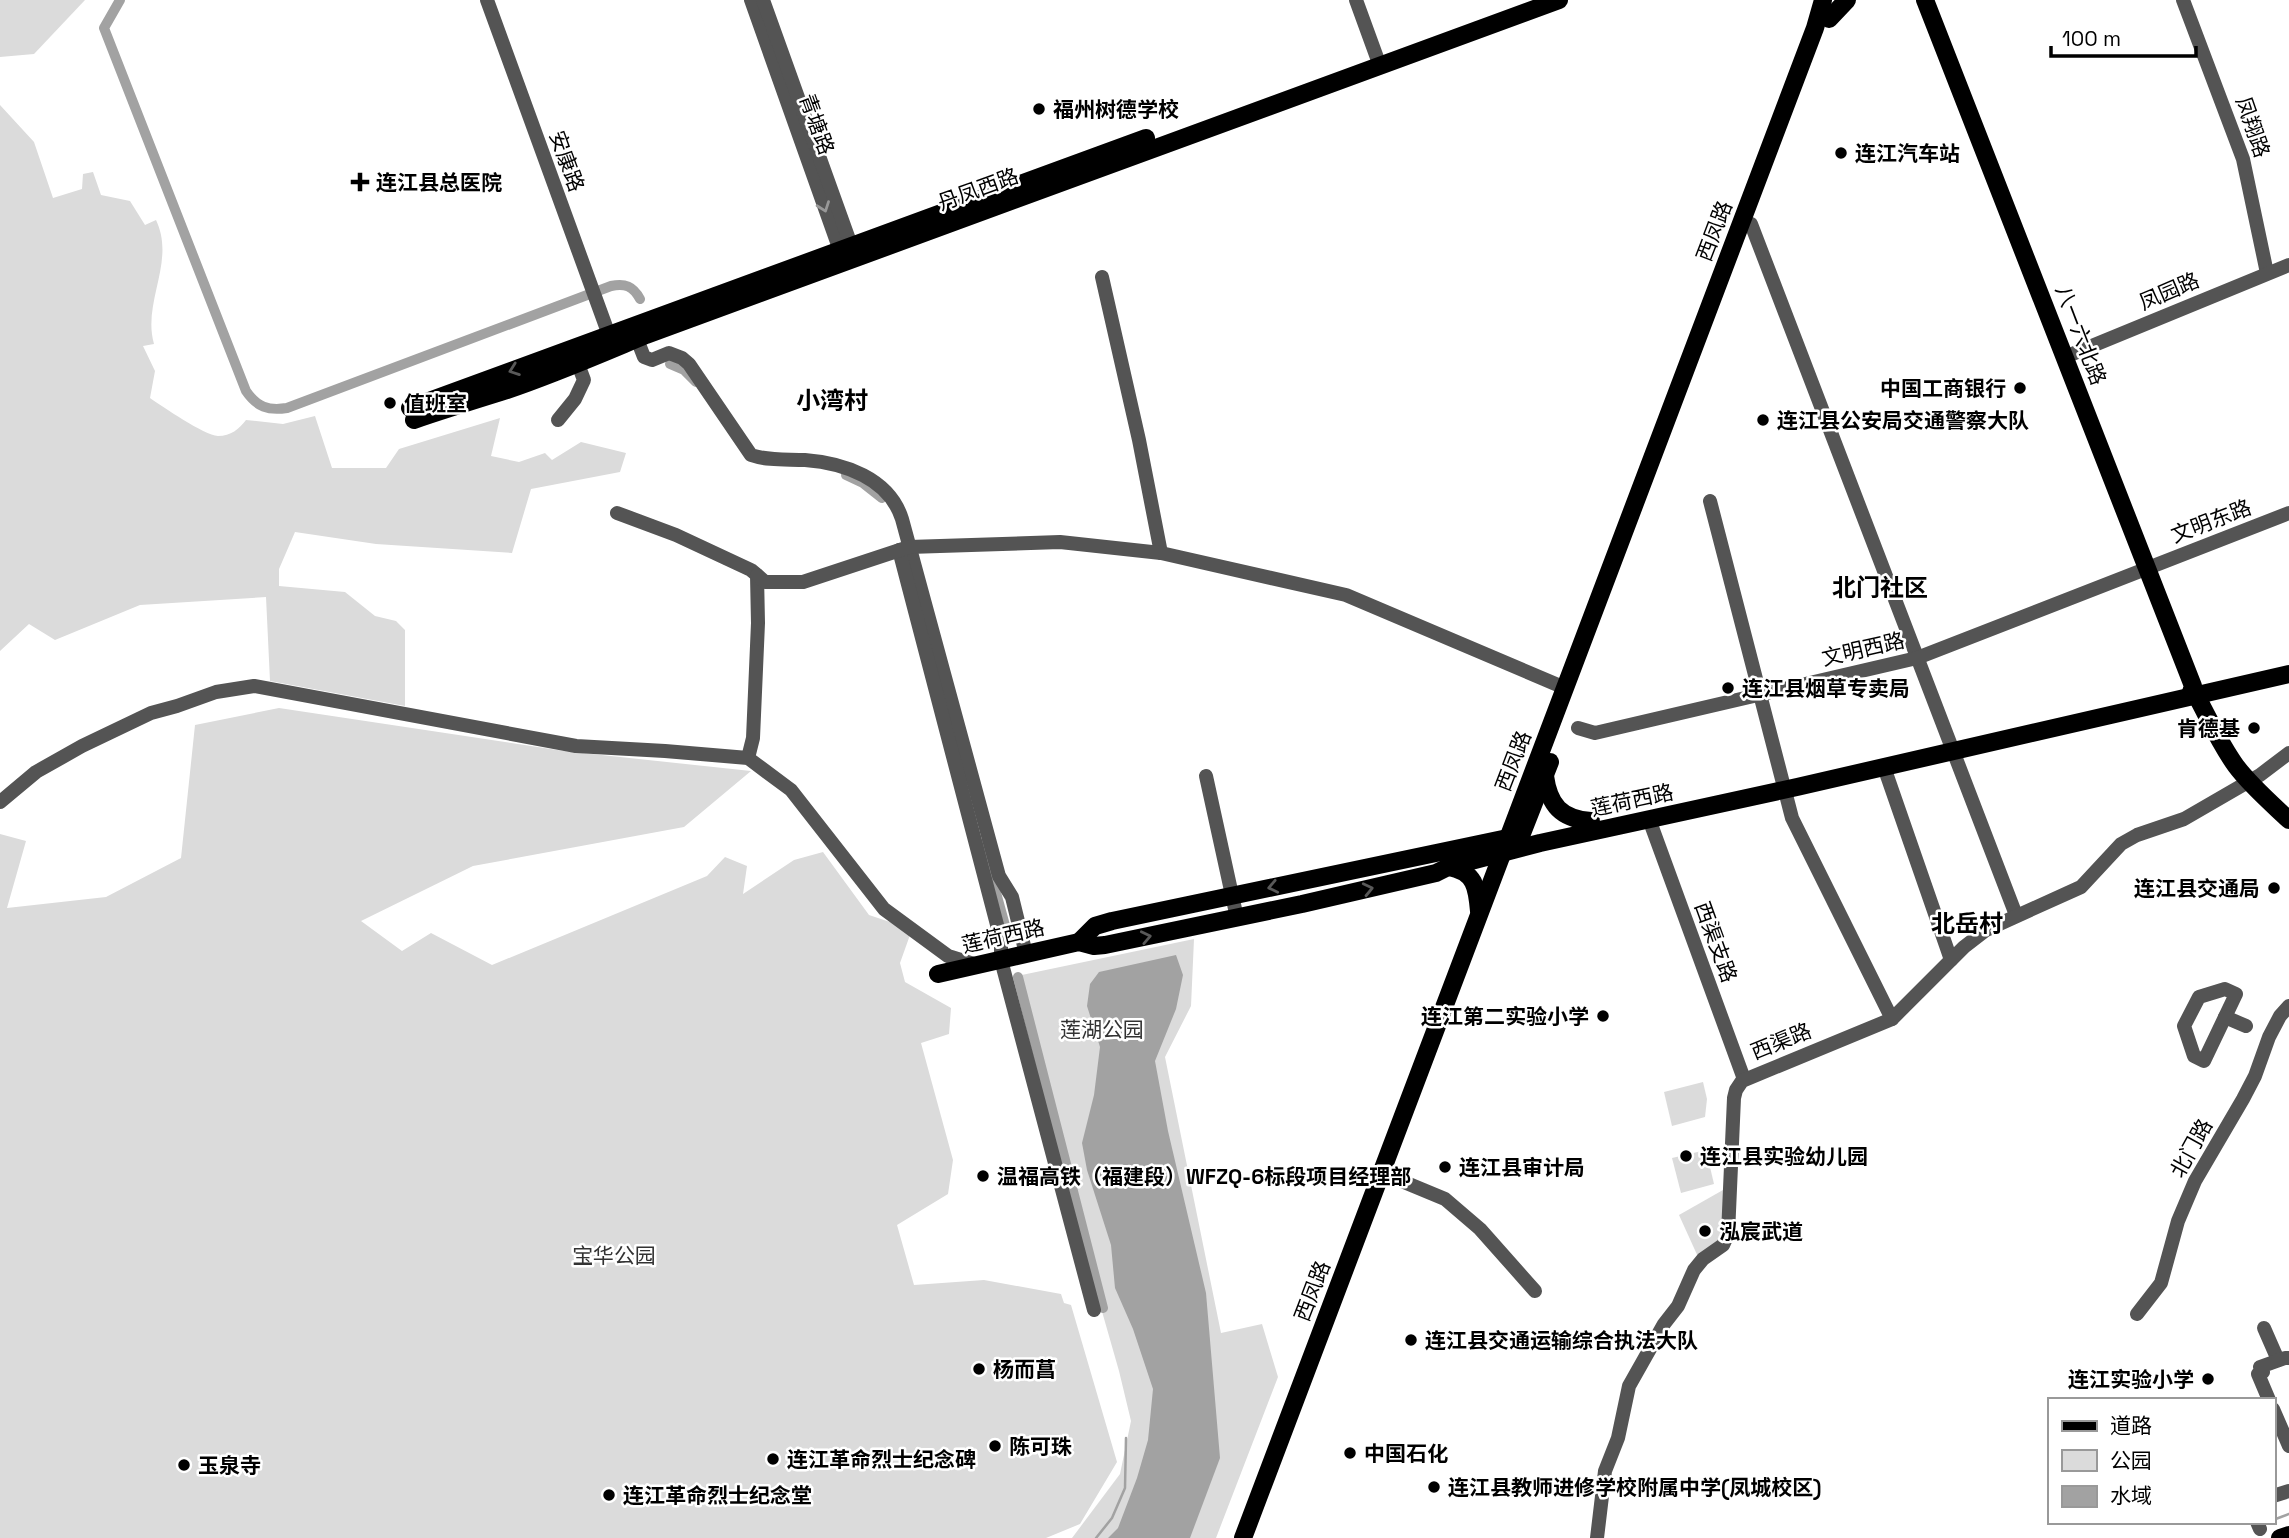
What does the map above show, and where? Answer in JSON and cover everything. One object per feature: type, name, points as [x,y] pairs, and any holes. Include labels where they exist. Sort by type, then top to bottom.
[{"type":"main road","name":"丹凤西路","points":[[1378,60],[1524,0]]},
{"type":"main road","name":"丹凤西路","points":[[848,254],[578,364],[412,414],[609,335],[848,254],[1378,60],[1559,0]]},
{"type":"main road","name":"西凤路","points":[[1256,1538],[1392,1177],[1565,688],[1815,28],[1823,0]]},
{"type":"main road","name":"西凤路","points":[[1243,1538],[1480,914],[1545,776],[1835,0]]},
{"type":"main road","points":[[1829,19],[1847,0]]},
{"type":"main road","points":[[1913,0],[1925,9],[1934,22]]},
{"type":"main road","name":"八一六北路","points":[[1925,0],[2195,691],[2225,750],[2249,782],[2289,820]]},
{"type":"main road","points":[[2195,691],[2289,665]]},
{"type":"main road","points":[[2195,691],[2289,674]]},
{"type":"main road","name":"莲荷西路","points":[[1079,942],[1100,924],[1232,895],[1446,859],[1649,819],[2195,691]]},
{"type":"main road","name":"莲荷西路","points":[[1512,844],[1591,821],[1884,767],[1950,747]]},
{"type":"main road","points":[[1545,776],[1550,796],[1561,811],[1577,820],[1591,821]]},
{"type":"main road","points":[[1446,859],[1472,880],[1478,896],[1480,914]]},
{"type":"main road","name":"莲荷西路","points":[[938,974],[1079,942],[1094,946],[1105,945],[1436,873],[1446,859]]},
{"type":"main road","points":[[2280,1538],[2289,1535]]},
{"type":"street","name":"安康路","points":[[487,0],[609,335]]},
{"type":"street","name":"青塘路","points":[[751,0],[848,254]]},
{"type":"street","name":"青塘路","points":[[763,0],[848,254]]},
{"type":"street","points":[[1356,0],[1378,60]]},
{"type":"street","name":"凤翔路","points":[[2183,0],[2243,159],[2267,273]]},
{"type":"street","points":[[1751,224],[2016,915]]},
{"type":"street","name":"凤园路","points":[[2065,357],[2289,265]]},
{"type":"street","points":[[1102,277],[1139,440],[1161,553]]},
{"type":"street","points":[[637,339],[644,357],[652,360],[669,353],[689,364],[751,455],[828,463],[855,471],[876,484],[897,507],[904,549],[1001,940],[1001,960],[1094,1310]]},
{"type":"street","points":[[558,421],[584,380],[578,364]]},
{"type":"street","points":[[1710,501],[1796,828],[1892,1019]]},
{"type":"street","points":[[617,513],[676,535],[751,570],[765,582],[803,582],[904,549],[1060,542],[1161,553],[1346,595],[1565,688]]},
{"type":"street","name":"文明东路","points":[[2147,569],[2289,513]]},
{"type":"street","points":[[904,549],[999,876],[1012,897],[1026,954]]},
{"type":"street","name":"文明西路","points":[[1578,728],[1595,733],[1917,658],[2147,569]]},
{"type":"street","points":[[748,758],[754,725],[757,575]]},
{"type":"street","points":[[0,802],[36,772],[82,746],[151,713],[216,692],[254,686],[576,746],[748,758],[791,790],[884,909],[948,956],[978,965]]},
{"type":"street","name":"西渠路","points":[[1597,1538],[1605,1471],[1618,1438],[1629,1386],[1682,1298],[1694,1270],[1726,1240],[1729,1228],[1734,1098],[1744,1079],[1892,1019],[1951,960],[1986,930],[2081,887],[2114,850],[2129,839],[2184,819],[2249,782],[2289,753]]},
{"type":"street","points":[[1884,767],[1951,960]]},
{"type":"street","points":[[1206,776],[1237,918]]},
{"type":"street","name":"西渠支路","points":[[1649,819],[1744,1079]]},
{"type":"street","points":[[2225,989],[2236,994],[2225,1017],[2204,1061],[2194,1056],[2184,1026],[2199,997],[2225,989]]},
{"type":"street","name":"北门路","points":[[2137,1314],[2161,1283],[2178,1221],[2195,1181],[2243,1099],[2255,1076],[2269,1037],[2280,1016],[2289,1006]]},
{"type":"street","points":[[2225,1017],[2269,1037]]},
{"type":"street","points":[[1392,1177],[1445,1199],[1480,1229],[1535,1291]]},
{"type":"street","points":[[2264,1328],[2283,1359],[2260,1367],[2263,1372],[2258,1374],[2268,1398]]},
{"type":"street","points":[[2275,1414],[2289,1446]]},
{"type":"green space","points":[[0,0],[85,0],[34,54],[0,57]]},
{"type":"green space","points":[[0,105],[34,142],[53,198],[82,189],[83,174],[93,172],[101,195],[130,201],[145,225],[156,220],[162,251],[152,313],[154,344],[143,346],[155,371],[150,398],[194,426],[223,436],[234,431],[246,420],[283,424],[315,416],[332,468],[386,468],[399,449],[500,418],[491,456],[519,462],[545,453],[552,460],[581,442],[626,453],[620,472],[531,489],[512,553],[376,544],[295,532],[279,569],[279,586],[345,592],[375,616],[396,621],[405,630],[405,706],[270,681],[266,597],[140,605],[55,640],[29,624],[0,651]]},
{"type":"green space","name":"宝华公园","points":[[279,708],[564,751],[751,771],[684,827],[473,866],[361,921],[402,951],[431,933],[492,965],[707,876],[725,857],[747,866],[743,894],[794,860],[823,852],[869,915],[896,924],[910,935],[900,963],[905,982],[951,1008],[949,1034],[921,1043],[953,1160],[948,1194],[897,1225],[914,1285],[984,1280],[1061,1294],[1064,1303],[1071,1305],[1117,1462],[1080,1524],[1046,1538],[0,1538],[0,834],[26,841],[7,908],[106,897],[181,858],[195,725]]},
{"type":"green space","name":"莲湖公园","points":[[1194,939],[1191,1006],[1165,1057],[1221,1333],[1262,1324],[1278,1377],[1216,1538],[1072,1538],[1120,1474],[1131,1421],[1017,976]]},
{"type":"green space","points":[[1703,1082],[1707,1099],[1705,1117],[1672,1126],[1664,1092]]},
{"type":"green space","points":[[1706,1150],[1714,1184],[1681,1193],[1672,1158]]},
{"type":"green space","points":[[1723,1190],[1724,1234],[1699,1259],[1679,1215]]},
{"type":"water","points":[[1176,955],[1183,975],[1176,1009],[1155,1061],[1168,1131],[1206,1293],[1220,1458],[1190,1538],[1108,1538],[1118,1528],[1137,1478],[1148,1440],[1153,1389],[1133,1329],[1115,1288],[1111,1245],[1087,1170],[1082,1143],[1094,1095],[1100,1047],[1087,1006],[1090,984],[1099,972]]},
{"type":"waterway","points":[[120,0],[104,28],[246,391],[259,404],[274,409],[287,408],[611,286],[628,286],[640,299]]},
{"type":"waterway","points":[[670,364],[684,370],[696,382]]},
{"type":"waterway","points":[[846,475],[863,483],[882,498]]},
{"type":"waterway","points":[[983,845],[1009,940]]},
{"type":"waterway","points":[[1018,977],[1103,1308]]},
{"type":"waterway","points":[[1096,1538],[1112,1518],[1125,1488],[1126,1438]]},
{"type":"waterway","points":[[2275,1519],[2289,1514]]},
{"type":"place","name":"福州树德学校","points":[[1039,109]]},
{"type":"place","name":"连江汽车站","points":[[1841,153]]},
{"type":"place","name":"连江县总医院","points":[[360,182]]},
{"type":"place","name":"中国工商银行","points":[[2020,388]]},
{"type":"place","name":"值班室","points":[[390,403]]},
{"type":"place","name":"连江县公安局交通警察大队","points":[[1763,420]]},
{"type":"place","name":"连江县烟草专卖局","points":[[1728,688]]},
{"type":"place","name":"肯德基","points":[[2254,728]]},
{"type":"place","name":"连江县交通局","points":[[2274,888]]},
{"type":"place","name":"连江第二实验小学","points":[[1603,1016]]},
{"type":"place","name":"连江县实验幼儿园","points":[[1686,1156]]},
{"type":"place","name":"连江县审计局","points":[[1445,1167]]},
{"type":"place","name":"温福高铁（福建段）WFZQ-6标段项目经理部","points":[[983,1176]]},
{"type":"place","name":"泓宸武道","points":[[1705,1231]]},
{"type":"place","name":"连江县交通运输综合执法大队","points":[[1411,1340]]},
{"type":"place","name":"杨而菖","points":[[979,1369]]},
{"type":"place","name":"连江实验小学","points":[[2208,1379]]},
{"type":"place","name":"陈可珠","points":[[995,1446]]},
{"type":"place","name":"中国石化","points":[[1350,1453]]},
{"type":"place","name":"连江革命烈士纪念碑","points":[[773,1459]]},
{"type":"place","name":"玉泉寺","points":[[184,1465]]},
{"type":"place","name":"连江县教师进修学校附属中学(凤城校区)","points":[[1434,1487]]},
{"type":"place","name":"连江革命烈士纪念堂","points":[[609,1495]]},
{"type":"district","name":"小湾村","points":[[832,400]]},
{"type":"district","name":"北门社区","points":[[1880,587]]},
{"type":"district","name":"北岳村","points":[[1967,923]]}]
